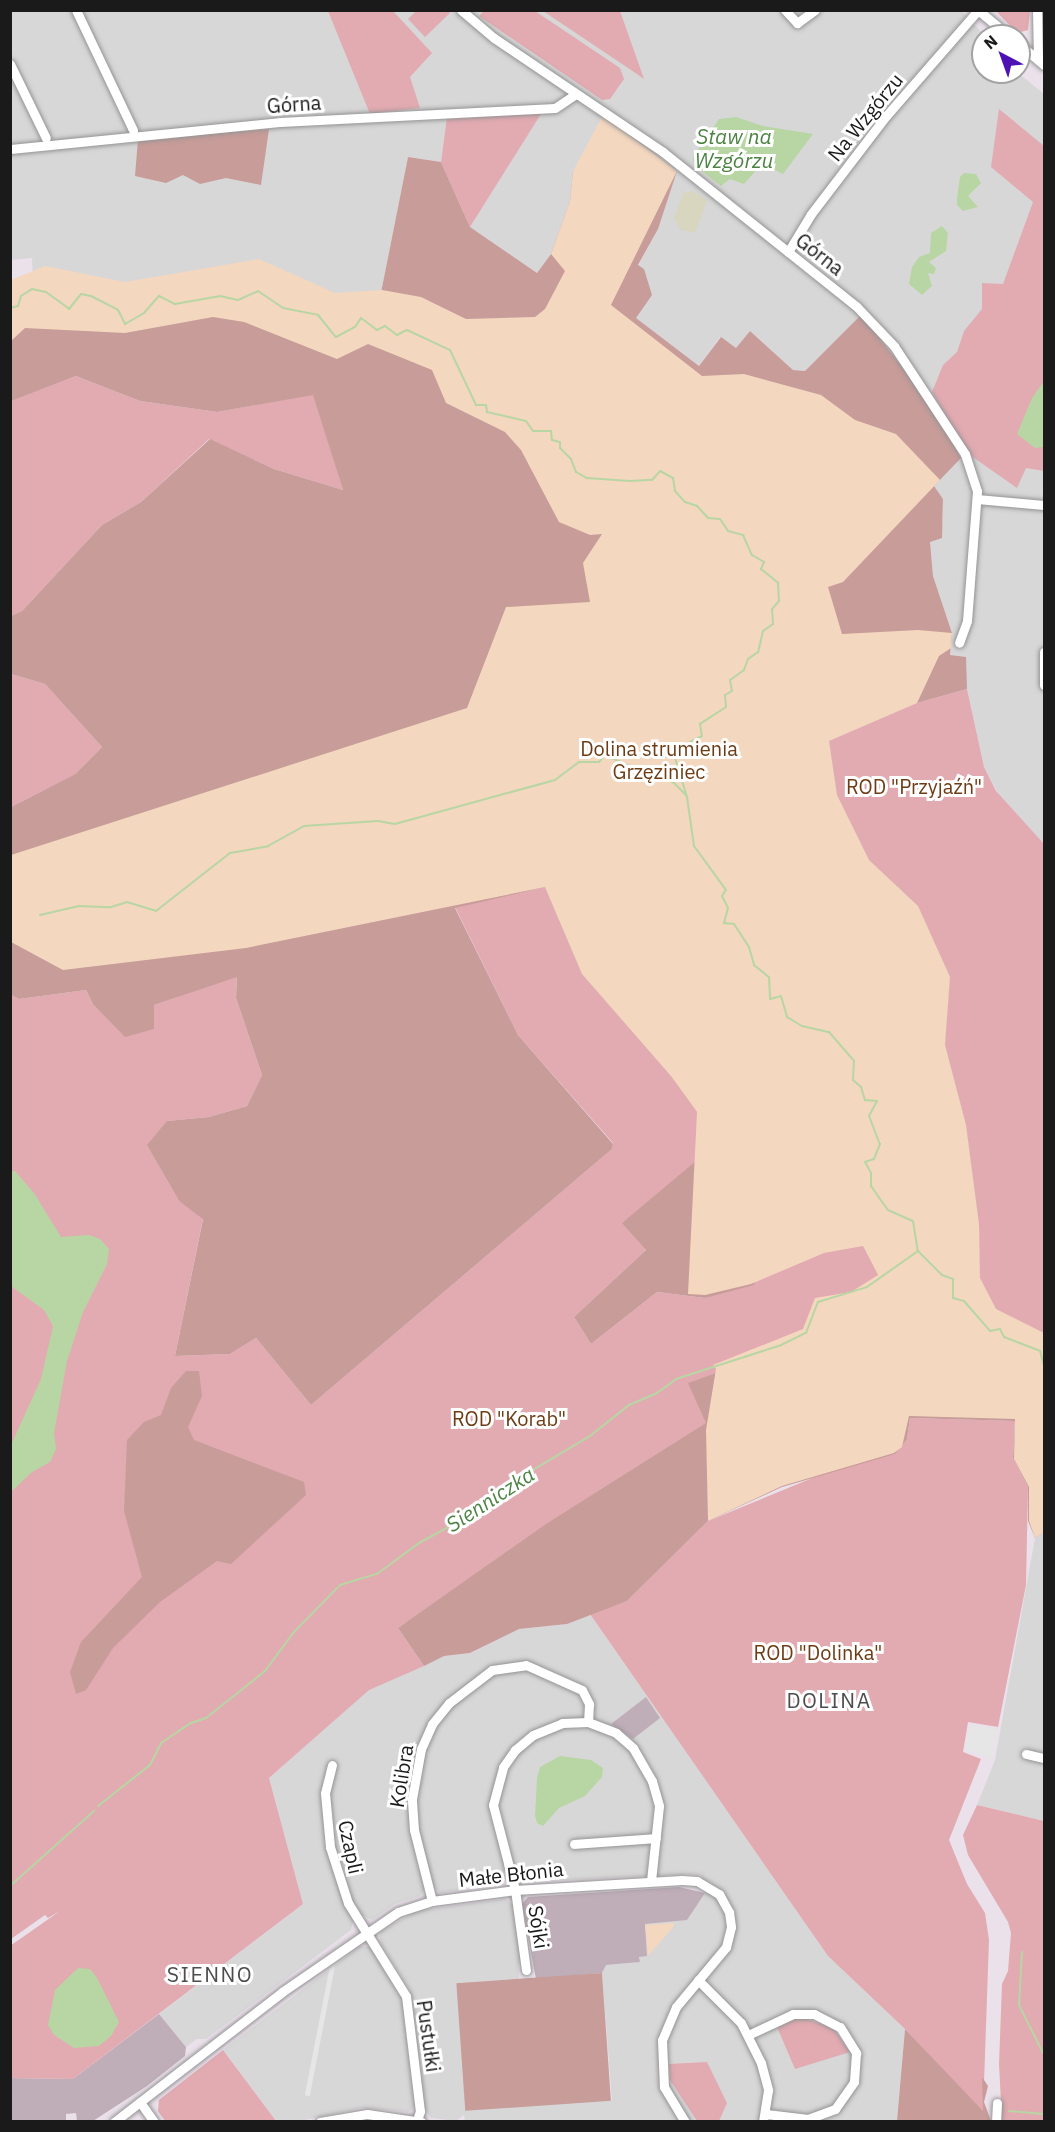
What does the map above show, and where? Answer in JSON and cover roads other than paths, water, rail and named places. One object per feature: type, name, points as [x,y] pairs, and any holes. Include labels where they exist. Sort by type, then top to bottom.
[{"type":"street","points":[[76,10],[133,130]]},
{"type":"street","name":"Górna","points":[[461,10],[576,94],[648,141],[866,314],[899,353],[965,454],[977,499],[967,621],[959,643]]},
{"type":"street","points":[[784,10],[797,23],[815,10]]},
{"type":"street","points":[[1037,10],[1041,62]]},
{"type":"street","points":[[978,11],[994,24]]},
{"type":"street","name":"Na Wzgórzu","points":[[788,252],[811,214],[886,116],[978,11]]},
{"type":"street","points":[[10,64],[46,138]]},
{"type":"street","name":"Górna","points":[[10,149],[280,122],[555,108],[568,102],[576,94]]},
{"type":"street","points":[[977,499],[1044,505]]},
{"type":"street","points":[[1044,652],[1044,685]]},
{"type":"street","name":"Kolibra","points":[[432,1901],[414,1830],[412,1799],[421,1749],[432,1724],[449,1703],[492,1670],[526,1665],[582,1690],[589,1704],[588,1722]]},
{"type":"street","points":[[515,1890],[494,1805],[499,1776],[508,1758],[533,1735],[562,1723],[588,1722],[625,1739],[646,1769],[658,1806],[651,1881]]},
{"type":"street","points":[[1026,1754],[1044,1758]]},
{"type":"street","name":"Czapli","points":[[332,1765],[325,1793],[330,1847],[342,1889],[366,1931]]},
{"type":"street","points":[[574,1844],[656,1838]]},
{"type":"street","name":"Małe Błonia","points":[[114,2121],[366,1931],[398,1911],[432,1901],[515,1890],[651,1881],[697,1881],[713,1889],[727,1906],[731,1920],[729,1940],[669,2020],[661,2049],[664,2086],[685,2121]]},
{"type":"street","name":"Sójki","points":[[515,1890],[526,1970]]},
{"type":"street","name":"Pustułki","points":[[366,1931],[406,1996],[419,2099],[419,2121]]},
{"type":"street","points":[[698,1980],[725,2004],[748,2035],[766,2079],[764,2117],[808,2119],[835,2109],[854,2082],[856,2053],[840,2027],[814,2014],[793,2014],[748,2035]]},
{"type":"street","points":[[140,2102],[154,2121]]},
{"type":"street","points":[[996,2121],[997,2103]]},
{"type":"street","points":[[320,2121],[367,2114],[419,2121]]},
{"type":"water","name":"Staw na Wzgórzu","points":[[736,117],[763,126],[813,134],[783,174],[762,164],[744,184],[730,179],[721,186],[694,165],[693,157],[719,119]]},
{"type":"water","points":[[964,173],[976,174],[981,183],[968,196],[978,207],[963,211],[957,205],[957,198],[960,177]]},
{"type":"water","points":[[942,226],[948,233],[946,251],[929,262],[936,268],[934,274],[928,273],[932,286],[922,295],[909,284],[912,267],[919,257],[930,253],[931,233]]},
{"type":"water","points":[[1044,381],[1044,447],[1035,448],[1017,434],[1032,398]]},
{"type":"water","points":[[11,1171],[15,1171],[34,1193],[61,1237],[89,1235],[100,1239],[109,1249],[107,1264],[83,1312],[67,1361],[54,1433],[56,1449],[50,1462],[32,1472],[11,1492],[11,1445],[41,1379],[53,1326],[44,1310],[11,1286]]},
{"type":"water","points":[[560,1756],[591,1760],[603,1768],[602,1777],[585,1796],[559,1808],[543,1826],[537,1823],[535,1816],[537,1778],[540,1767]]},
{"type":"water","points":[[78,1968],[90,1969],[97,1978],[119,2022],[111,2036],[99,2046],[74,2048],[54,2035],[48,2025],[55,1990]]},
{"type":"waterway","points":[[10,308],[18,306],[21,296],[32,289],[46,292],[69,309],[81,294],[91,296],[118,310],[125,324],[144,313],[159,296],[175,304],[220,296],[238,300],[258,291],[283,308],[318,315],[336,337],[355,327],[361,318],[377,330],[385,326],[397,335],[407,330],[450,350],[476,405],[486,405],[487,412],[526,421],[533,431],[551,431],[552,440],[560,442],[560,448],[571,459],[576,472],[587,478],[630,481],[652,480],[660,471],[673,478],[675,491],[685,502],[697,506],[708,518],[720,519],[728,531],[743,535],[752,555],[764,562],[761,569],[778,583],[779,601],[772,609],[773,624],[763,631],[758,652],[748,659],[744,670],[730,680],[732,691],[725,695],[726,707],[700,724],[702,736],[686,744],[675,758],[687,797],[694,846],[726,890],[722,896],[728,908],[724,923],[734,924],[749,947],[754,965],[769,977],[770,999],[781,996],[787,1017],[802,1026],[829,1032],[854,1061],[853,1080],[861,1087],[865,1100],[877,1101],[869,1116],[880,1144],[874,1159],[865,1162],[871,1173],[871,1186],[888,1210],[913,1221],[918,1251],[942,1275],[953,1279],[953,1298],[964,1301],[990,1331],[1000,1329],[1004,1337],[1040,1351],[1044,1366]]},
{"type":"waterway","points":[[40,915],[78,906],[111,907],[127,902],[156,911],[230,853],[268,846],[304,826],[378,821],[395,824],[555,780],[579,762],[599,762],[605,755],[639,770],[646,768],[674,783],[687,796]]},
{"type":"waterway","name":"Sienniczka","points":[[98,1806],[150,1765],[161,1743],[191,1723],[206,1718],[265,1671],[294,1632],[340,1585],[377,1574],[419,1543],[478,1511],[494,1493],[590,1436],[629,1405],[657,1393],[676,1379],[781,1345],[806,1333],[818,1302],[867,1287],[918,1251]]},
{"type":"waterway","name":"Sienniczka","points":[[10,1886],[94,1811]]},
{"type":"waterway","points":[[1022,1952],[1019,2005],[1044,2055]]},
{"type":"waterway","points":[[1009,2111],[1044,2114]]},
{"type":"district","name":"DOLINA","points":[[829,1700]]},
{"type":"district","name":"SIENNO","points":[[210,1974]]},
{"type":"park label","name":"Dolina strumienia Grzęziniec","points":[[659,760]]},
{"type":"park label","name":"ROD \"Przyjaźń\"","points":[[914,786]]},
{"type":"park label","name":"ROD \"Korab\"","points":[[509,1418]]},
{"type":"park label","name":"ROD \"Dolinka\"","points":[[818,1652]]}]
